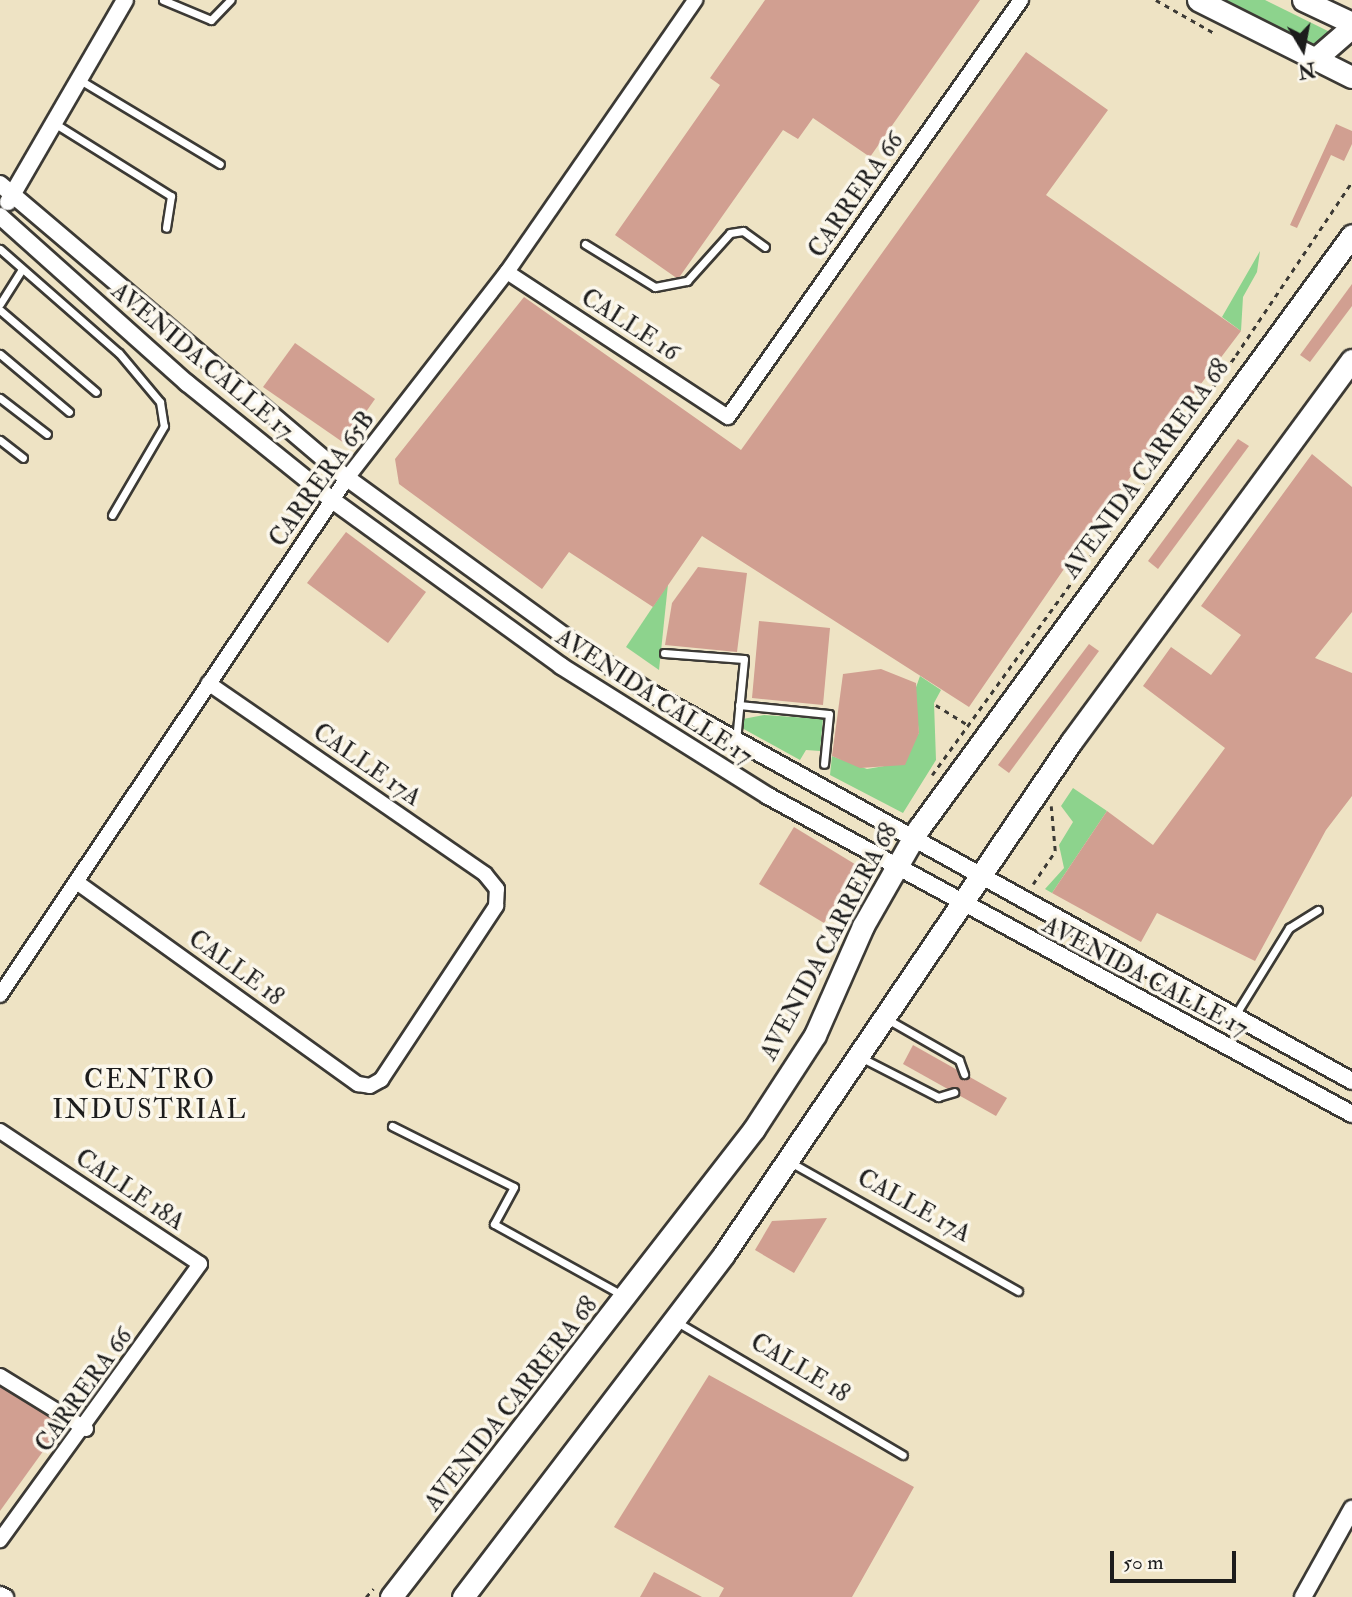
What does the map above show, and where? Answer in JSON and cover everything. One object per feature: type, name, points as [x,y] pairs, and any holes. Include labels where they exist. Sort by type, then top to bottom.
[{"type":"main road","points":[[1198,0],[1352,77]]},
{"type":"main road","points":[[1306,1],[1352,25],[1315,59]]},
{"type":"main road","name":"AVENIDA CARRERA 68","points":[[386,1589],[629,1298],[795,1068],[895,867],[912,839],[1352,235]]},
{"type":"main road","points":[[463,1597],[674,1320],[788,1161],[978,877],[1352,360]]},
{"type":"street","points":[[0,216],[6,190],[54,123],[125,0]]},
{"type":"street","name":"CARRERA 65B","points":[[0,995],[78,883],[208,683],[347,478],[506,272],[695,0]]},
{"type":"street","name":"CARRERA 66","points":[[728,417],[1021,0]]},
{"type":"street","name":"AVENIDA CALLE 17","points":[[6,190],[347,478],[651,693],[978,877],[1352,1081]]},
{"type":"street","name":"AVENIDA CALLE 17","points":[[0,216],[187,383],[332,500],[636,715],[895,867],[1352,1114]]},
{"type":"street","name":"CALLE 16","points":[[506,272],[728,417]]},
{"type":"street","name":"CALLE 17A","points":[[208,683],[498,889],[496,906],[381,1080],[370,1086]]},
{"type":"street","points":[[636,715],[651,693]]},
{"type":"street","name":"CALLE 18","points":[[78,883],[358,1084],[370,1086]]},
{"type":"street","name":"CALLE 18A","points":[[0,1131],[200,1264]]},
{"type":"street","name":"CARRERA 66","points":[[0,1540],[86,1429],[200,1264]]},
{"type":"street","points":[[0,1376],[86,1429]]},
{"type":"street","points":[[1303,1597],[1352,1509]]},
{"type":"street","points":[[0,1594],[6,1597]]},
{"type":"lane","points":[[163,0],[211,20],[230,0]]},
{"type":"lane","points":[[79,80],[220,164]]},
{"type":"lane","points":[[54,123],[172,196],[166,228]]},
{"type":"lane","points":[[585,244],[655,287],[687,281],[730,233],[743,231],[765,247]]},
{"type":"lane","points":[[0,249],[119,353],[160,402],[164,426],[112,515]]},
{"type":"lane","points":[[0,304],[22,269]]},
{"type":"lane","points":[[0,310],[96,392]]},
{"type":"lane","points":[[0,354],[69,412]]},
{"type":"lane","points":[[0,398],[47,434]]},
{"type":"lane","points":[[0,440],[23,458]]},
{"type":"lane","points":[[664,653],[744,659],[736,740]]},
{"type":"lane","points":[[739,705],[829,714],[824,764]]},
{"type":"lane","points":[[1233,1017],[1289,928],[1318,910]]},
{"type":"lane","points":[[883,1017],[960,1060],[964,1074]]},
{"type":"lane","points":[[858,1056],[938,1097],[954,1092]]},
{"type":"lane","points":[[392,1126],[514,1187],[494,1224],[629,1298]]},
{"type":"lane","name":"CALLE 17A","points":[[788,1161],[1018,1291]]},
{"type":"lane","name":"CALLE 18","points":[[674,1320],[903,1455]]},
{"type":"path","points":[[1156,0],[1216,34]]},
{"type":"path","points":[[926,785],[1228,366],[1352,182]]},
{"type":"path","points":[[936,705],[967,725]]},
{"type":"path","points":[[1030,890],[1055,851],[1051,804]]},
{"type":"path","points":[[366,1597],[386,1589]]},
{"type":"green space","points":[[1212,0],[1265,0],[1332,33],[1317,49]]},
{"type":"green space","points":[[1260,251],[1257,272],[1243,297],[1241,331],[1222,317]]},
{"type":"green space","points":[[668,584],[659,670],[626,647]]},
{"type":"green space","points":[[920,676],[941,690],[934,703],[936,760],[903,813],[830,775],[832,756],[867,769],[896,764],[919,733],[914,693]]},
{"type":"green space","points":[[764,715],[823,719],[820,751],[806,750],[800,760],[742,728],[743,719]]},
{"type":"green space","points":[[1073,788],[1107,811],[1052,893],[1045,889],[1064,868],[1059,845],[1073,822],[1061,806]]},
{"type":"building","points":[[765,0],[980,0],[870,157],[813,118],[798,139],[783,130],[678,279],[615,235],[720,85],[710,78]]},
{"type":"building","points":[[1026,52],[1108,110],[1046,195],[1241,331],[1097,521],[969,707],[702,536],[653,607],[569,552],[542,589],[399,484],[395,459],[524,297],[741,450]]},
{"type":"building","points":[[1336,124],[1352,131],[1352,144],[1344,161],[1331,155],[1297,228],[1290,225]]},
{"type":"building","points":[[1352,284],[1352,306],[1310,362],[1300,355]]},
{"type":"building","points":[[295,343],[375,399],[344,443],[263,387]]},
{"type":"building","points":[[1238,439],[1249,446],[1158,569],[1148,561]]},
{"type":"building","points":[[1312,454],[1352,487],[1352,612],[1315,658],[1352,673],[1352,796],[1326,830],[1255,961],[1157,913],[1141,942],[1052,893],[1107,811],[1153,845],[1225,748],[1143,686],[1171,647],[1211,675],[1241,635],[1201,606]]},
{"type":"building","points":[[346,532],[426,592],[388,643],[307,583]]},
{"type":"building","points":[[698,567],[747,573],[737,652],[665,645],[672,603]]},
{"type":"building","points":[[759,621],[830,628],[823,705],[752,698]]},
{"type":"building","points":[[1089,644],[1099,651],[1009,773],[998,765]]},
{"type":"building","points":[[881,669],[916,683],[919,733],[905,765],[860,768],[832,756],[843,674]]},
{"type":"building","points":[[794,827],[858,866],[824,923],[759,884]]},
{"type":"building","points":[[913,1045],[1007,1098],[996,1116],[903,1064]]},
{"type":"building","points":[[827,1218],[794,1273],[755,1250],[772,1221]]},
{"type":"building","points":[[709,1375],[914,1487],[852,1597],[719,1597],[724,1588],[614,1527]]},
{"type":"building","points":[[0,1382],[62,1425],[0,1511]]},
{"type":"building","points":[[654,1572],[702,1597],[640,1597]]},
{"type":"district","name":"CENTRO INDUSTRIAL","points":[[150,1096]]}]
